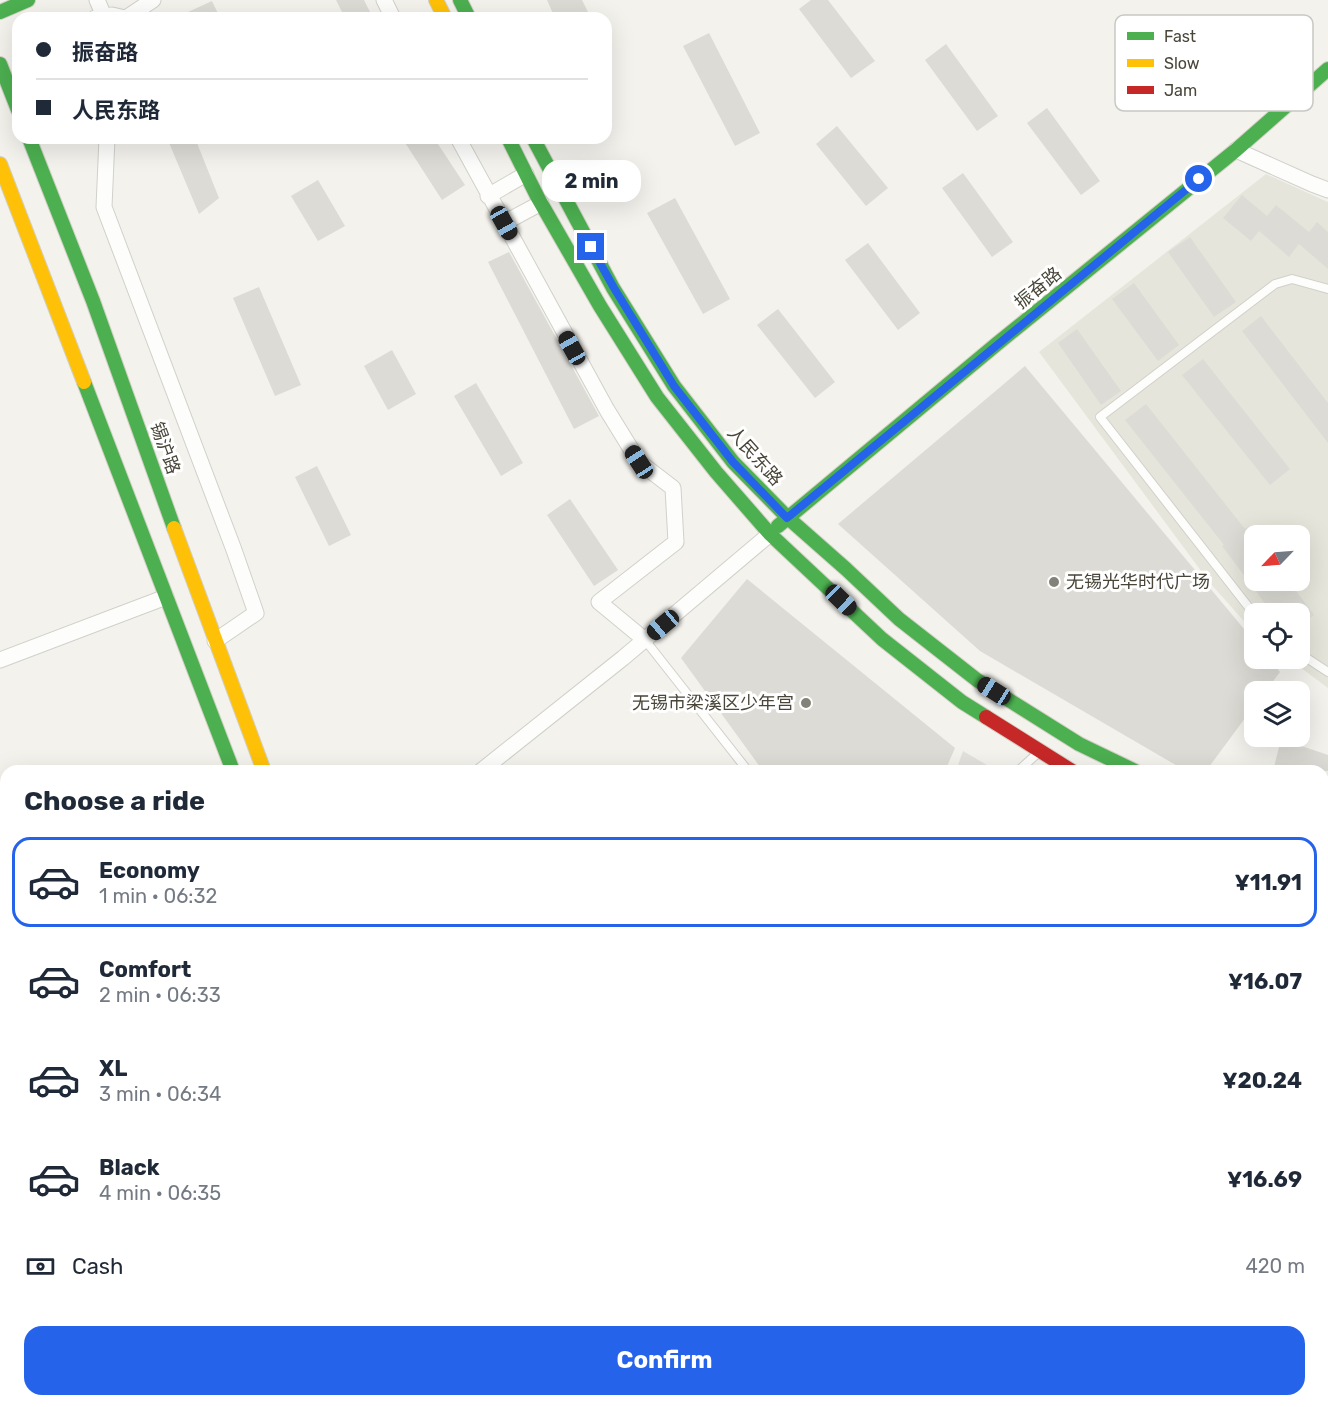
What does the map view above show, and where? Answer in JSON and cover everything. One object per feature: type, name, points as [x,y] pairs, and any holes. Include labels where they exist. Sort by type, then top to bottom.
[{"type":"main road","points":[[0,12],[28,0]]},
{"type":"main road","points":[[0,64],[12,95]]},
{"type":"main road","name":"振奋路","points":[[1313,82],[1328,69]]},
{"type":"main road","name":"振奋路","points":[[770,534],[1280,111]]},
{"type":"main road","name":"锡沪路","points":[[31,144],[97,312],[262,765]]},
{"type":"main road","points":[[511,144],[541,203],[600,306],[657,397],[716,472],[770,534],[882,639],[962,702],[1061,765]]},
{"type":"main road","name":"人民东路","points":[[536,144],[614,288],[674,386],[733,462],[787,518],[846,569],[899,620],[977,680],[1079,744],[1123,765]]},
{"type":"main road","points":[[0,164],[231,765]]},
{"type":"street","points":[[135,12],[153,0]]},
{"type":"street","points":[[107,144],[104,207],[256,613],[215,641]]},
{"type":"street","points":[[461,144],[607,410],[639,462],[673,488],[676,542],[599,603],[645,640]]},
{"type":"street","points":[[1236,150],[1328,190]]},
{"type":"street","points":[[488,196],[526,174]]},
{"type":"street","points":[[504,223],[541,203]]},
{"type":"street","points":[[489,765],[645,640],[770,534]]},
{"type":"street","points":[[0,660],[166,597]]},
{"type":"lane","points":[[1245,603],[1100,417],[1275,284],[1292,279],[1328,289]]},
{"type":"lane","points":[[645,640],[743,765]]},
{"type":"lane","points":[[1310,660],[1328,672]]},
{"type":"lane","points":[[1024,765],[1039,751]]},
{"type":"shaded area","points":[[1266,174],[1328,202],[1328,688],[1302,669],[1310,669],[1310,603],[1244,603],[1244,621],[1210,583],[1039,352]]},
{"type":"shaded area","points":[[963,751],[987,765],[958,765]]},
{"type":"building","points":[[336,0],[364,0],[370,12],[342,12]]},
{"type":"building","points":[[547,0],[582,0],[588,12],[552,12]]},
{"type":"building","points":[[811,0],[828,0],[875,61],[851,78],[799,9]]},
{"type":"building","points":[[212,1],[217,12],[188,12]]},
{"type":"building","points":[[709,33],[760,133],[735,146],[683,46]]},
{"type":"building","points":[[946,44],[998,116],[977,131],[925,60]]},
{"type":"building","points":[[1047,108],[1100,181],[1081,195],[1027,123]]},
{"type":"building","points":[[837,126],[888,188],[866,206],[816,144]]},
{"type":"building","points":[[170,144],[197,144],[219,198],[199,214]]},
{"type":"building","points":[[406,144],[438,144],[465,185],[442,200]]},
{"type":"building","points":[[963,173],[1013,242],[992,257],[942,188]]},
{"type":"building","points":[[318,180],[345,226],[318,241],[291,196]]},
{"type":"building","points":[[1242,195],[1267,216],[1276,205],[1309,232],[1317,222],[1328,232],[1328,269],[1299,244],[1289,257],[1259,231],[1251,241],[1223,218]]},
{"type":"building","points":[[675,198],[730,299],[703,314],[647,213]]},
{"type":"building","points":[[1190,237],[1236,302],[1214,317],[1168,252]]},
{"type":"building","points":[[868,243],[920,313],[898,330],[845,260]]},
{"type":"building","points":[[509,252],[599,416],[574,429],[488,262]]},
{"type":"building","points":[[1134,283],[1179,345],[1158,361],[1112,299]]},
{"type":"building","points":[[259,287],[301,385],[275,396],[233,298]]},
{"type":"building","points":[[778,309],[835,382],[815,398],[757,325]]},
{"type":"building","points":[[1261,316],[1328,403],[1328,443],[1242,331]]},
{"type":"building","points":[[1077,329],[1121,391],[1101,405],[1058,343]]},
{"type":"building","points":[[392,350],[416,394],[388,410],[364,366]]},
{"type":"building","points":[[1203,359],[1290,469],[1270,485],[1182,375]]},
{"type":"building","name":"无锡光华时代广场","points":[[1025,366],[1244,629],[1244,669],[1278,669],[1280,672],[1273,681],[1244,681],[1244,720],[1210,765],[1176,765],[980,651],[838,524]]},
{"type":"building","points":[[476,383],[523,463],[501,476],[454,396]]},
{"type":"building","points":[[1146,404],[1244,528],[1244,575],[1222,546],[1224,545],[1125,420]]},
{"type":"building","points":[[317,466],[351,535],[329,546],[295,477]]},
{"type":"building","points":[[570,499],[618,570],[594,586],[547,515]]},
{"type":"building","name":"无锡市梁溪区少年宫","points":[[747,579],[955,748],[948,765],[759,765],[681,658]]},
{"type":"building","points":[[1256,591],[1296,591],[1305,603],[1265,603]]},
{"type":"building","points":[[1279,747],[1304,747],[1328,755],[1328,765],[1274,765]]},
{"type":"traffic: fast","points":[[0,12],[28,0]]},
{"type":"traffic: fast","points":[[460,0],[466,12]]},
{"type":"traffic: fast","points":[[0,64],[12,95]]},
{"type":"traffic: fast","points":[[1313,82],[1328,69]]},
{"type":"traffic: fast","points":[[778,526],[998,343],[1236,150],[1280,111]]},
{"type":"traffic: fast","points":[[31,144],[93,301],[174,528]]},
{"type":"traffic: fast","points":[[511,144],[538,198],[600,306],[657,397],[716,472],[770,534],[882,639],[962,702],[986,717]]},
{"type":"traffic: fast","points":[[536,144],[613,288],[674,386],[733,462],[787,517],[899,619],[977,680],[1079,744],[1123,765]]},
{"type":"traffic: fast","points":[[84,382],[231,765]]},
{"type":"traffic: slow","points":[[436,0],[442,12]]},
{"type":"traffic: slow","points":[[0,164],[84,382]]},
{"type":"traffic: slow","points":[[174,528],[262,765]]},
{"type":"traffic: jam","points":[[986,717],[1062,765]]},
{"type":"place","name":"无锡光华时代广场","points":[[1054,582]]},
{"type":"place","name":"无锡市梁溪区少年宫","points":[[806,703]]},
{"type":"route","points":[[591,247],[674,386],[733,462],[787,518],[1199,179]]}]
